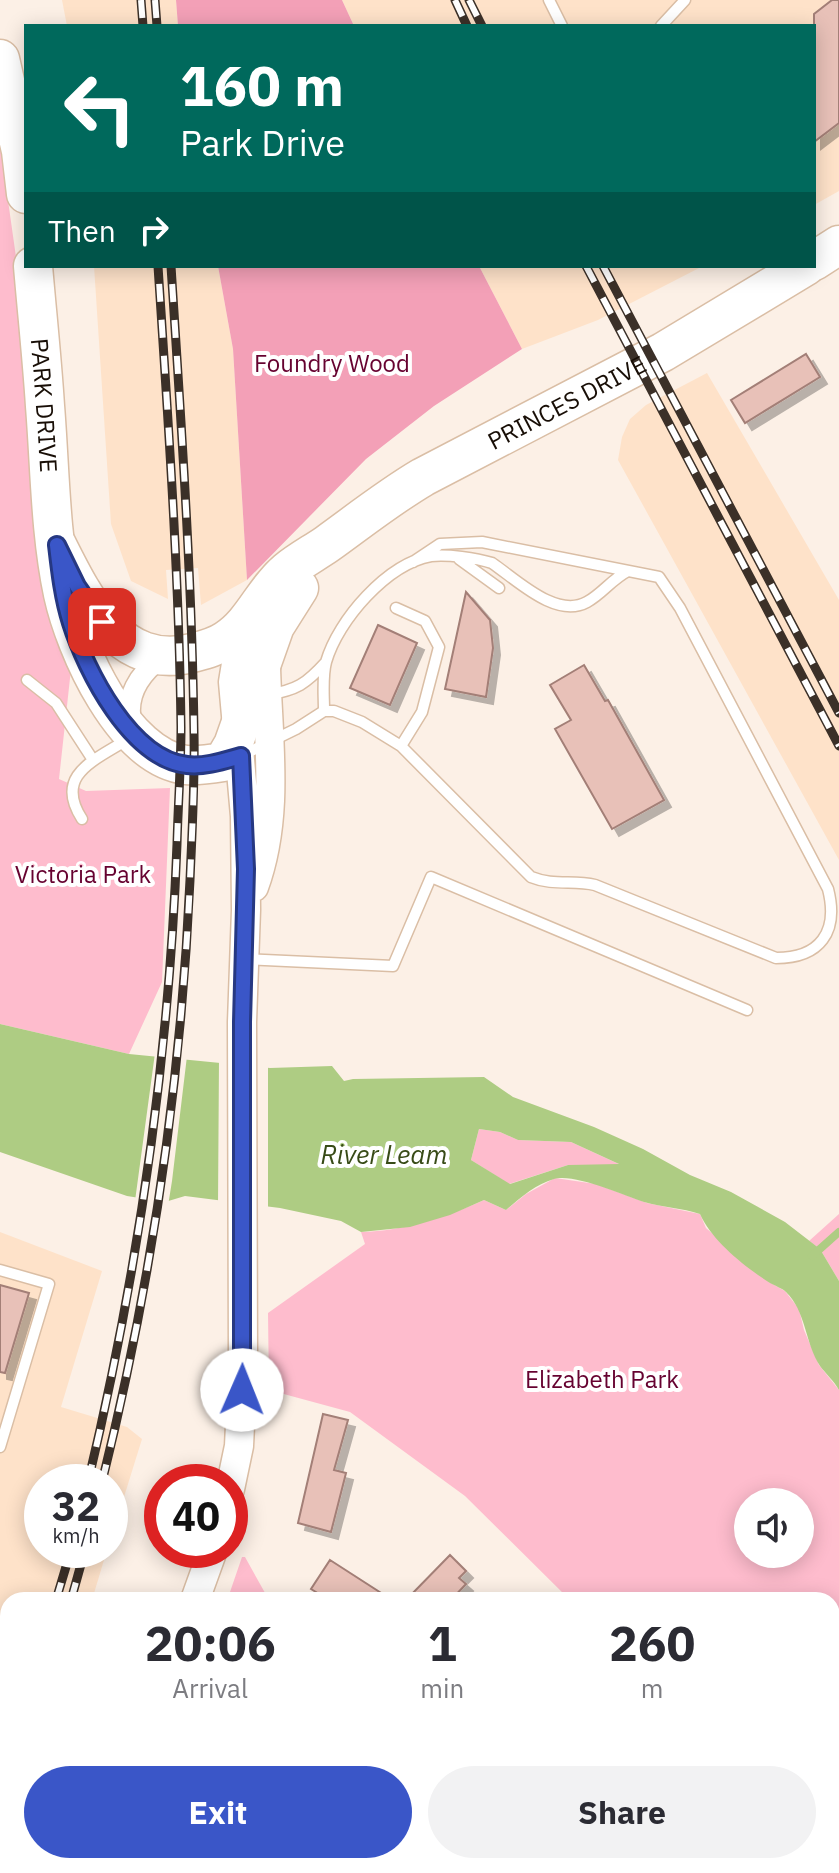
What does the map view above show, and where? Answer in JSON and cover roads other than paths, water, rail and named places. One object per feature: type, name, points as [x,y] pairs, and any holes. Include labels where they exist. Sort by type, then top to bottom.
[{"type":"highway","points":[[0,59],[24,177]]},
{"type":"highway","points":[[816,260],[839,245]]},
{"type":"highway","name":"PARK DRIVE","points":[[33,268],[57,545],[63,593],[72,625],[105,696],[134,734],[173,762],[204,765],[249,734]]},
{"type":"highway","name":"PRINCES DRIVE","points":[[249,734],[254,640],[285,573],[388,498],[423,477],[663,352],[803,268]]},
{"type":"highway","name":"PARK DRIVE","points":[[57,545],[77,586],[102,622],[128,644],[162,657]]},
{"type":"highway","points":[[162,657],[207,649],[226,640],[254,640]]},
{"type":"street","name":"PRINCES DRIVE","points":[[234,1464],[240,1426],[245,806],[254,640]]},
{"type":"street","points":[[134,734],[129,705],[136,685],[148,668],[162,657]]},
{"type":"street","points":[[199,1592],[207,1568]]},
{"type":"lane","points":[[549,0],[561,24]]},
{"type":"lane","points":[[663,24],[685,0]]},
{"type":"lane","points":[[249,734],[296,729],[324,711],[334,711],[362,722],[401,746],[531,877],[551,884],[573,882],[595,885],[776,958],[796,958],[818,946],[830,931],[833,914],[828,889],[680,608],[659,577],[482,542],[440,544],[380,585],[355,608],[340,630],[326,662],[324,711]]},
{"type":"lane","points":[[413,562],[435,556],[474,558],[492,563],[545,599],[566,607],[590,600],[613,579],[629,571]]},
{"type":"lane","points":[[457,558],[499,588]]},
{"type":"lane","points":[[396,608],[425,621],[439,647],[422,712],[401,746]]},
{"type":"lane","points":[[249,734],[326,662]]},
{"type":"lane","points":[[27,680],[56,703],[93,760]]},
{"type":"lane","points":[[82,819],[76,808],[72,786],[76,775],[93,760],[134,734]]},
{"type":"lane","points":[[243,959],[393,966],[431,877],[747,1010]]},
{"type":"lane","points":[[0,1270],[49,1284],[0,1447]]},
{"type":"water","name":"River Leam","points":[[0,1024],[129,1054],[270,1068],[332,1066],[344,1081],[484,1077],[513,1097],[594,1127],[731,1192],[785,1222],[820,1249],[839,1281],[839,1390],[815,1357],[793,1300],[730,1253],[712,1234],[700,1214],[693,1212],[644,1202],[586,1182],[563,1178],[541,1184],[506,1210],[484,1200],[450,1215],[410,1227],[361,1232],[341,1221],[280,1208],[185,1196],[165,1202],[127,1196],[0,1152]],"holes":[[[479,1129],[500,1132],[518,1140],[571,1142],[619,1164],[568,1165],[510,1184],[471,1160]]]},
{"type":"waterway","points":[[812,1256],[839,1232]]},
{"type":"railway","points":[[141,0],[143,24]]},
{"type":"railway","points":[[155,0],[157,24]]},
{"type":"railway","points":[[455,0],[466,24]]},
{"type":"railway","points":[[469,0],[481,24]]},
{"type":"railway","points":[[92,1464],[136,1245],[159,1085],[173,925],[181,756],[180,669],[158,268]]},
{"type":"railway","points":[[106,1464],[135,1333],[161,1183],[186,956],[194,770],[193,675],[186,499],[171,268]]},
{"type":"railway","points":[[587,268],[839,746]]},
{"type":"railway","points":[[604,268],[839,713]]},
{"type":"railway","points":[[58,1592],[66,1568]]},
{"type":"railway","points":[[73,1592],[80,1568]]},
{"type":"park label","name":"Foundry Wood","points":[[332,363]]},
{"type":"park label","name":"Victoria Park","points":[[83,874]]},
{"type":"park label","name":"Elizabeth Park","points":[[602,1379]]}]
